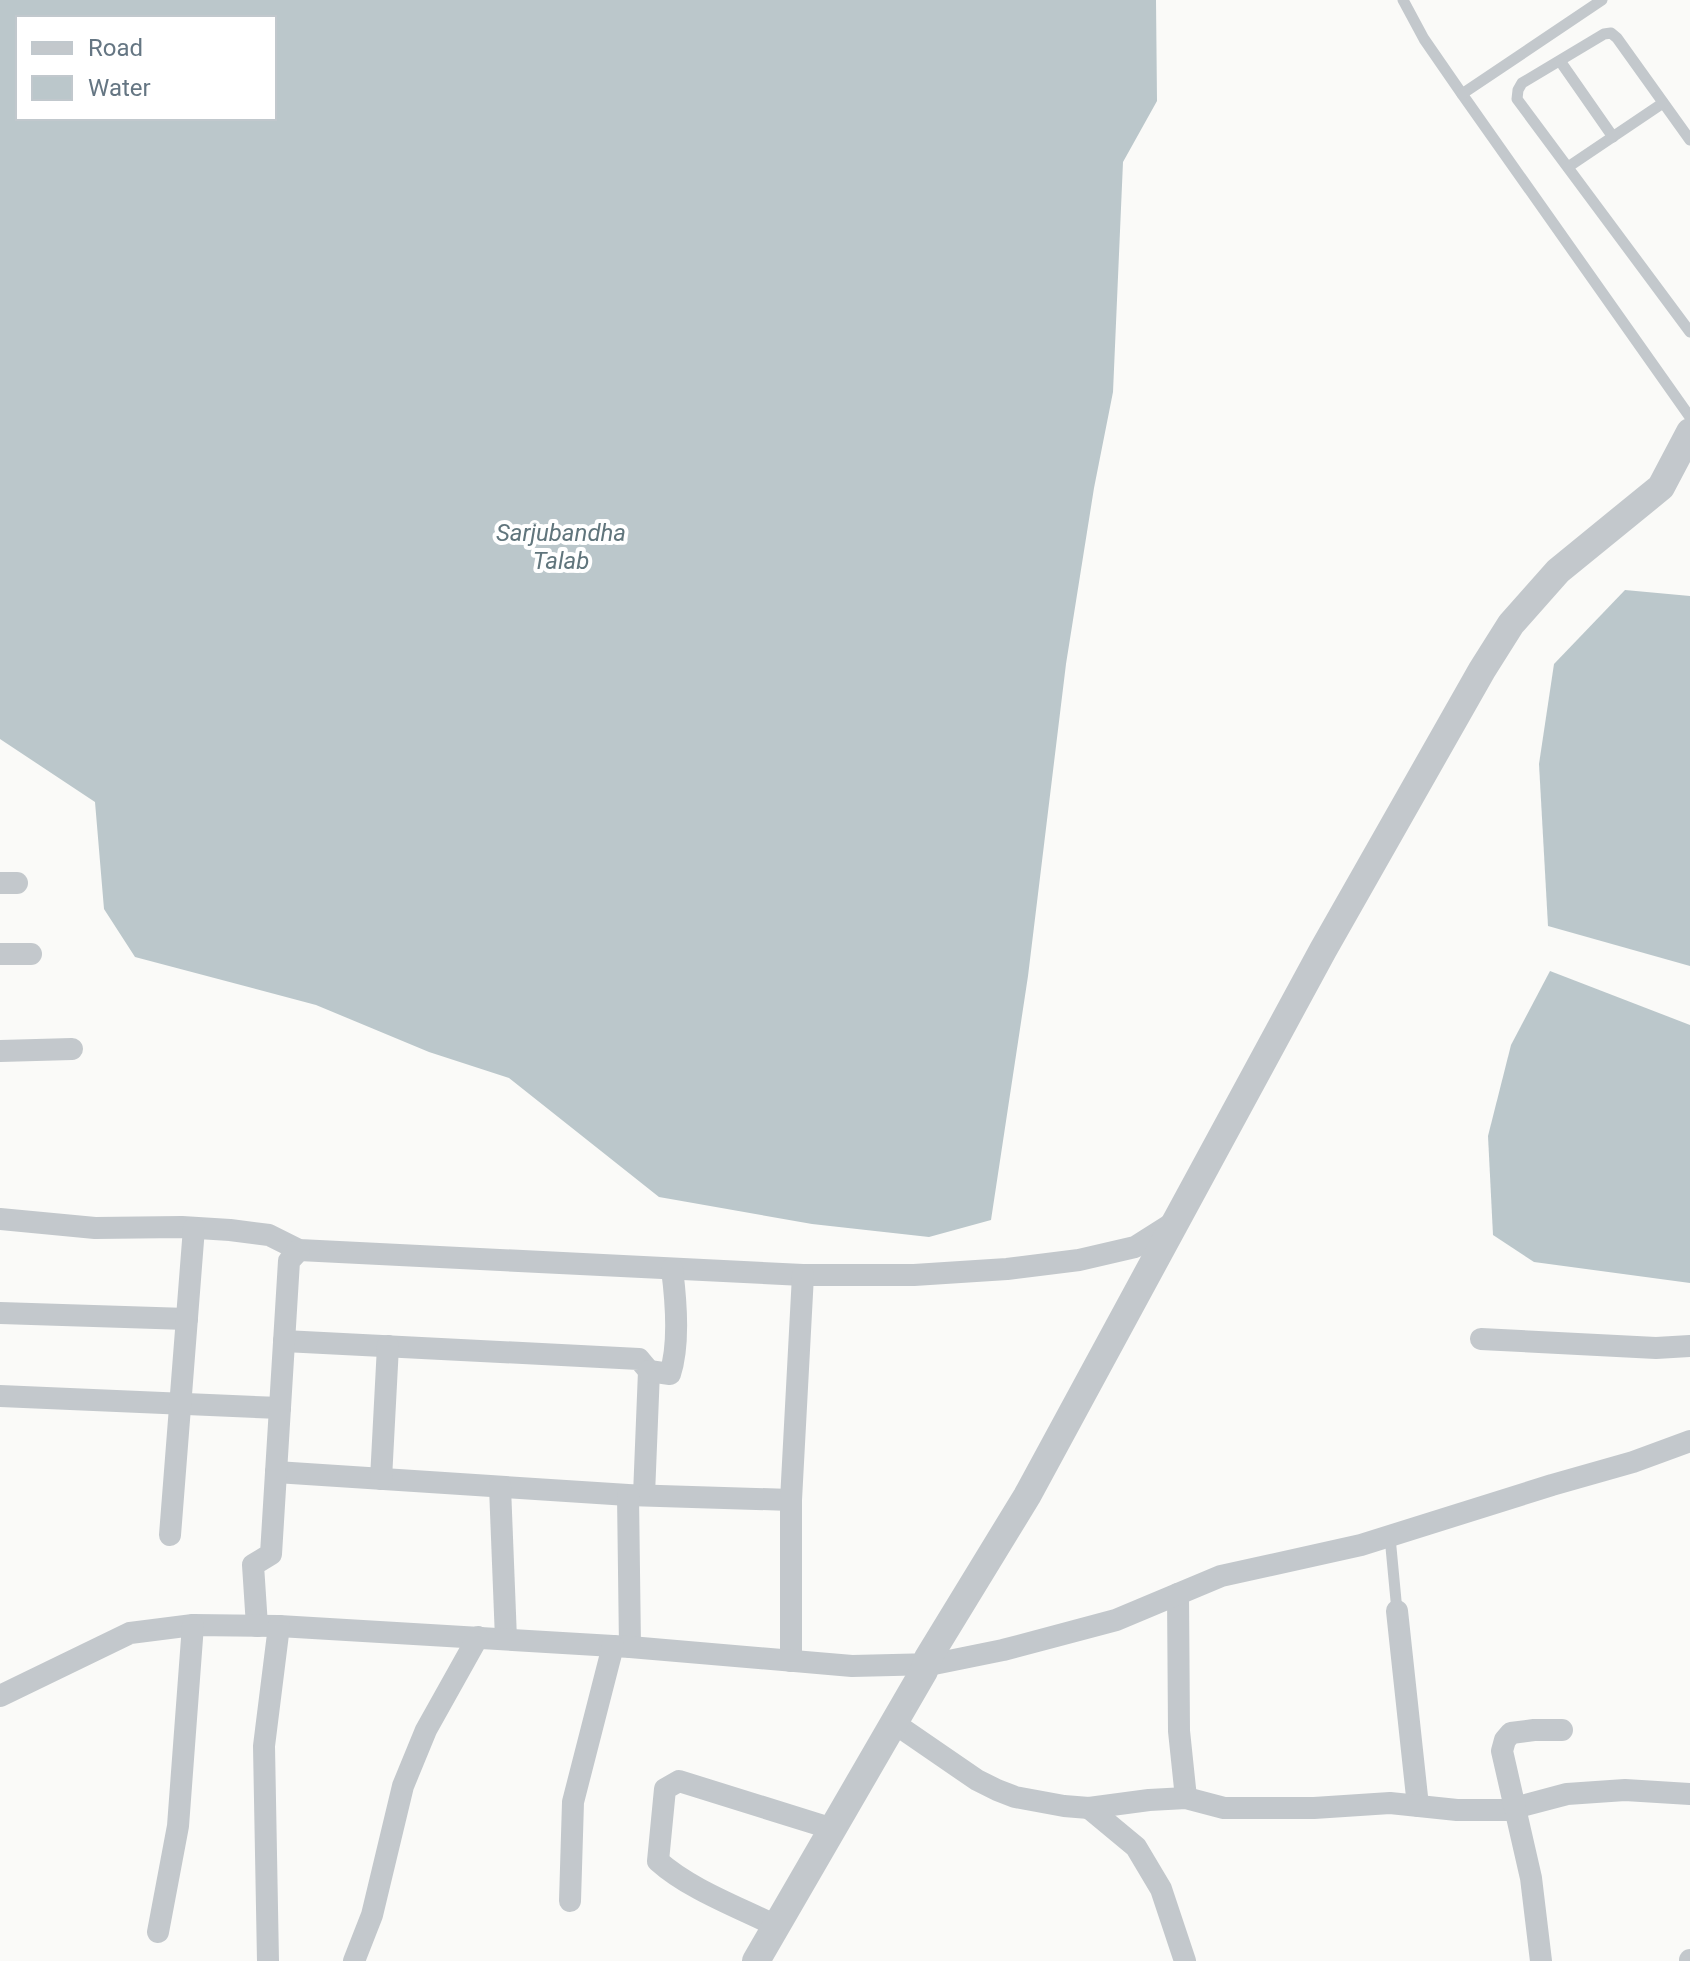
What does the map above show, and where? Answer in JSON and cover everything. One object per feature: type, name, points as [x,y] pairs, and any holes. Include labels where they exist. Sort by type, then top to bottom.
[{"type":"street","points":[[756,1961],[950,1620],[1027,1496],[1243,1095],[1482,670],[1511,624],[1558,571],[1661,487],[1690,432]]},
{"type":"street","points":[[1661,487],[1690,480]]},
{"type":"street","points":[[0,954],[31,954]]},
{"type":"street","points":[[0,1051],[72,1049]]},
{"type":"street","points":[[0,1219],[95,1228],[194,1228],[269,1235],[299,1250],[803,1275],[914,1275],[1007,1269],[1079,1260],[1135,1247],[1177,1221]]},
{"type":"street","points":[[170,1535],[194,1228]]},
{"type":"street","points":[[268,1961],[264,1746],[268,1626],[253,1565],[271,1554],[289,1261],[299,1250]]},
{"type":"street","points":[[284,1341],[639,1359],[649,1371],[670,1374],[676,1306],[672,1269]]},
{"type":"street","points":[[791,1661],[791,1500],[803,1275]]},
{"type":"street","points":[[0,1313],[187,1319]]},
{"type":"street","points":[[1481,1339],[1656,1348],[1690,1346]]},
{"type":"street","points":[[381,1479],[388,1346]]},
{"type":"street","points":[[570,1901],[573,1802],[621,1646],[649,1371]]},
{"type":"street","points":[[0,1396],[280,1408]]},
{"type":"street","points":[[0,1696],[130,1633],[193,1625],[478,1637],[852,1666],[927,1664],[1077,1632],[1116,1620],[1221,1576],[1390,1537],[1633,1462],[1690,1441]]},
{"type":"street","points":[[276,1472],[636,1495],[791,1500]]},
{"type":"street","points":[[500,1487],[506,1639]]},
{"type":"street","points":[[1178,1594],[1179,1731],[1186,1798]]},
{"type":"street","points":[[1397,1611],[1418,1806]]},
{"type":"street","points":[[158,1932],[178,1826],[193,1625]]},
{"type":"street","points":[[354,1961],[372,1915],[403,1786],[426,1730],[478,1637]]},
{"type":"street","points":[[894,1723],[977,1780],[997,1790],[1015,1797],[1064,1806],[1089,1808],[1186,1798],[1224,1808],[1314,1808],[1390,1803],[1457,1810],[1507,1810],[1567,1794],[1625,1790],[1690,1794]]},
{"type":"street","points":[[1541,1961],[1531,1878],[1502,1751],[1511,1733],[1562,1730]]},
{"type":"street","points":[[776,1926],[700,1889],[668,1871],[658,1861],[665,1789],[679,1781],[833,1829]]},
{"type":"street","points":[[1089,1808],[1136,1847],[1161,1889],[1185,1961]]},
{"type":"lane","points":[[1403,0],[1424,39],[1690,417]]},
{"type":"lane","points":[[1462,94],[1602,0]]},
{"type":"lane","points":[[1690,140],[1611,33],[1604,34],[1522,83],[1518,90],[1517,99],[1690,332]]},
{"type":"lane","points":[[1560,61],[1613,137]]},
{"type":"lane","points":[[1568,167],[1663,103]]},
{"type":"lane","points":[[1390,1537],[1397,1611]]},
{"type":"water","name":"Sarjubandha Talab","points":[[0,0],[1156,0],[1157,101],[1123,162],[1113,392],[1066,664],[1028,976],[991,1220],[929,1237],[812,1224],[659,1197],[509,1078],[429,1052],[316,1005],[135,957],[104,909],[95,802],[0,739]]},
{"type":"water","points":[[1625,590],[1690,596],[1690,966],[1548,926],[1539,764],[1554,664]]},
{"type":"water","points":[[1550,971],[1690,1025],[1690,1283],[1534,1262],[1493,1235],[1488,1136],[1511,1045]]}]
